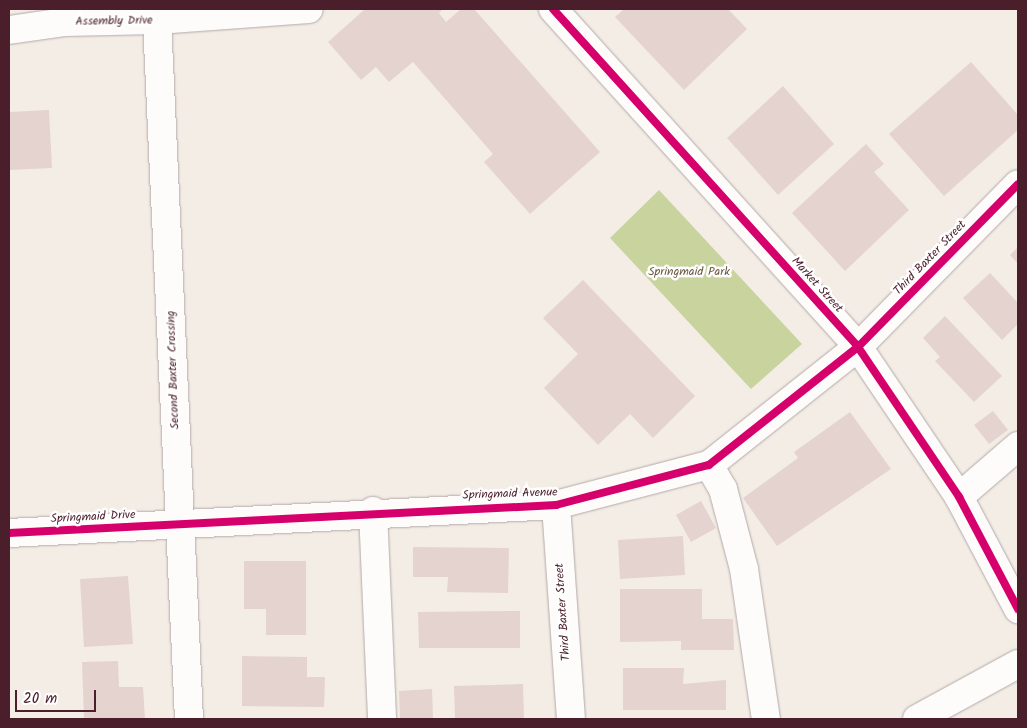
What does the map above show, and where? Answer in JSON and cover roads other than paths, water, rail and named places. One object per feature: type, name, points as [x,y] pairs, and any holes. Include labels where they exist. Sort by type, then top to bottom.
[{"type":"street","name":"Assembly Drive","points":[[9,30],[64,22],[157,20],[309,9]]},
{"type":"street","name":"Market Street","points":[[553,9],[858,347],[959,497],[1018,609]]},
{"type":"street","name":"Second Baxter Crossing","points":[[157,20],[178,524],[189,719]]},
{"type":"street","name":"Third Baxter Street","points":[[858,347],[1018,184]]},
{"type":"street","name":"Springmaid Avenue","points":[[178,524],[372,511],[556,506],[709,465],[858,347]]},
{"type":"street","points":[[959,497],[1018,446]]},
{"type":"street","points":[[709,465],[723,489],[744,569],[766,719]]},
{"type":"street","name":"Third Baxter Street","points":[[556,506],[571,719]]},
{"type":"street","points":[[372,511],[382,719]]},
{"type":"street","name":"Springmaid Drive","points":[[9,533],[178,524]]},
{"type":"street","points":[[918,719],[1018,664]]},
{"type":"park label","name":"Springmaid Park","points":[[689,272]]}]
